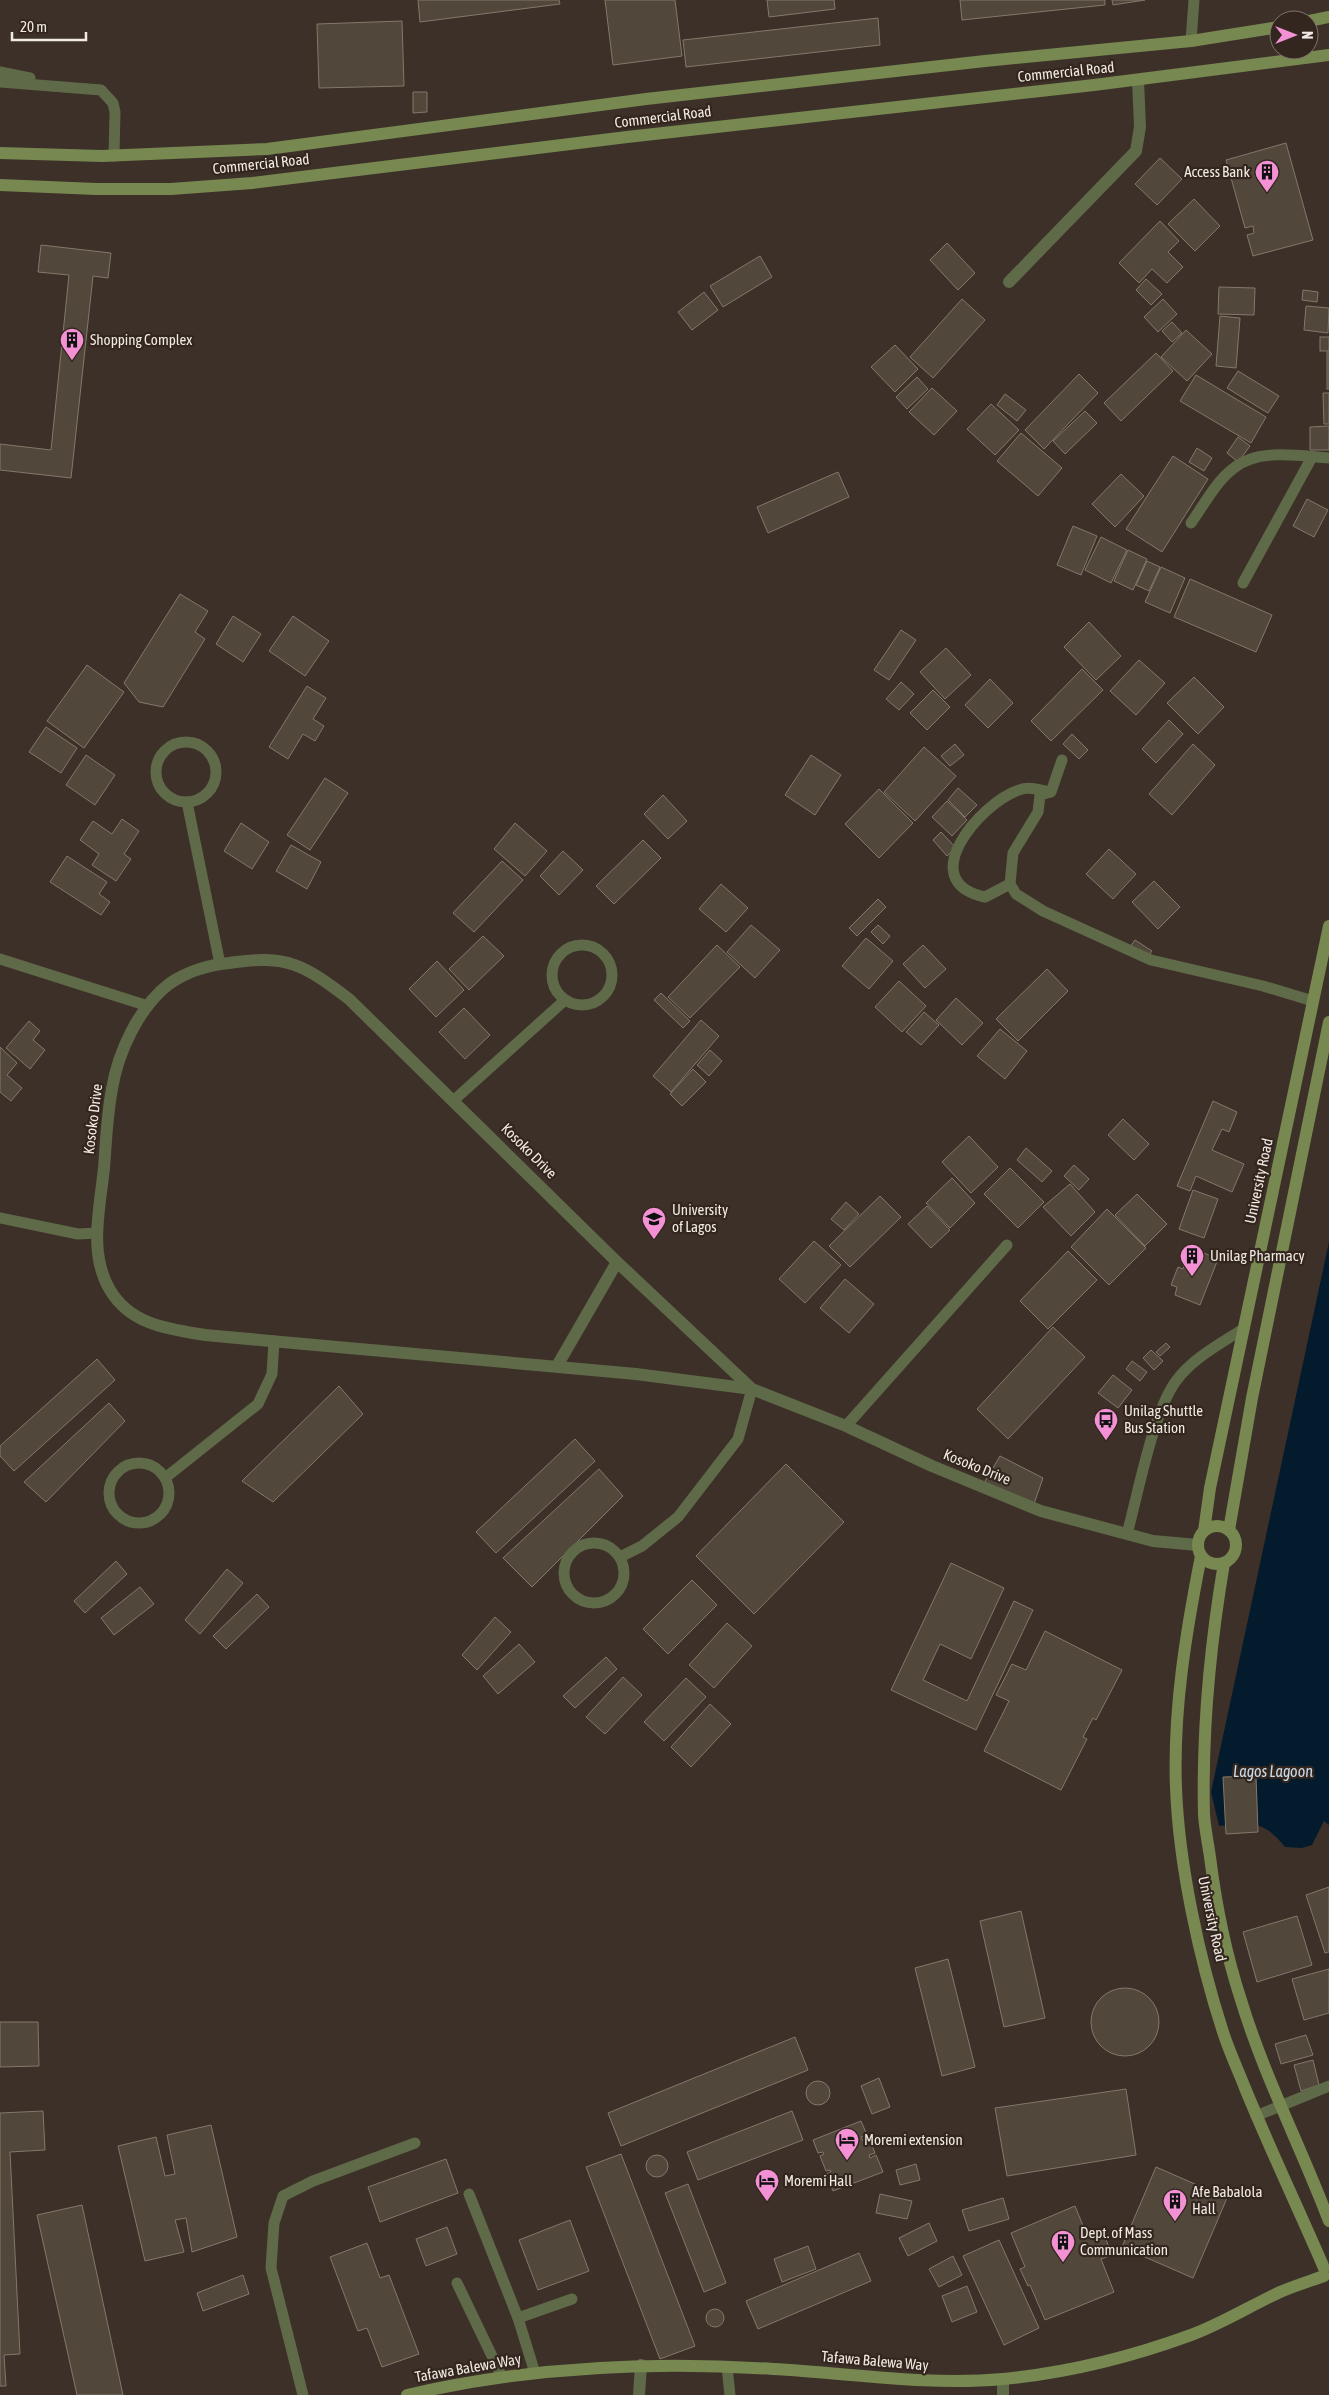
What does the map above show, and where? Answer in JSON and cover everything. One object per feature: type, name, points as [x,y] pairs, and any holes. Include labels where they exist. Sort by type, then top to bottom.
[{"type":"street","name":"Commercial Road","points":[[0,152],[114,156],[266,149],[646,99],[985,61],[1191,41],[1269,29]]},
{"type":"street","name":"Commercial Road","points":[[0,185],[96,189],[171,189],[252,183],[627,137],[1138,80],[1329,55]]},
{"type":"street","points":[[1009,282],[1136,151],[1140,126],[1138,80]]},
{"type":"street","name":"University Road","points":[[1204,1531],[1210,1488],[1329,926]]},
{"type":"street","name":"Kosoko Drive","points":[[752,1389],[617,1262],[350,1000],[314,973],[286,961],[244,960],[209,965],[169,984],[148,1006],[135,1026],[112,1088],[97,1233],[99,1264],[110,1290],[131,1314],[154,1326],[205,1335],[558,1366],[752,1389],[846,1426],[932,1466],[1041,1511],[1154,1541],[1200,1550]]},
{"type":"street","points":[[1229,1530],[1252,1398],[1329,1022]]},
{"type":"street","points":[[558,1366],[617,1262]]},
{"type":"street","points":[[1212,1526],[1221,1526],[1229,1530],[1234,1536],[1235,1552],[1224,1563],[1215,1564],[1207,1562],[1200,1550],[1200,1537],[1204,1531],[1212,1526]]},
{"type":"street","name":"University Road","points":[[1200,1550],[1178,1700],[1176,1788],[1186,1876],[1202,1956],[1223,2033],[1256,2116],[1327,2272]]},
{"type":"street","name":"University Road","points":[[1224,1563],[1215,1615],[1207,1686],[1204,1817],[1223,1938],[1240,2000],[1267,2075],[1329,2221]]},
{"type":"street","name":"Tafawa Balewa Way","points":[[407,2395],[456,2384],[502,2377],[641,2365],[773,2369],[937,2383],[1002,2379],[1049,2373],[1102,2361],[1192,2335],[1282,2291],[1327,2272]]},
{"type":"street","points":[[639,2395],[641,2365]]},
{"type":"street","points":[[1002,2379],[1003,2395]]},
{"type":"lane","points":[[1191,41],[1194,0]]},
{"type":"lane","points":[[0,72],[78,89],[107,99],[114,109],[114,156]]},
{"type":"lane","points":[[0,82],[101,90],[113,103],[115,112],[114,156]]},
{"type":"lane","points":[[1191,523],[1220,482],[1234,467],[1266,456],[1329,458]]},
{"type":"lane","points":[[1243,583],[1312,457]]},
{"type":"lane","points":[[178,743],[197,744],[205,749],[215,766],[216,776],[206,794],[187,802],[169,797],[162,790],[156,772],[162,754],[178,743]]},
{"type":"lane","points":[[1051,792],[1062,760]]},
{"type":"lane","points":[[1010,884],[985,898],[962,889],[953,876],[952,860],[957,848],[979,818],[996,804],[1022,789],[1051,792]]},
{"type":"lane","points":[[1051,792],[1040,796],[1038,812],[1014,853],[1010,884],[1016,894],[1043,911],[1151,960],[1263,986],[1313,1001]]},
{"type":"lane","points":[[187,802],[220,964]]},
{"type":"lane","points":[[584,945],[602,952],[611,969],[609,989],[594,1003],[574,1004],[565,1000],[553,985],[553,966],[558,957],[565,950],[584,945]]},
{"type":"lane","points":[[0,959],[148,1006]]},
{"type":"lane","points":[[454,1101],[565,1000]]},
{"type":"lane","points":[[0,1218],[78,1234],[97,1233]]},
{"type":"lane","points":[[846,1426],[1007,1245]]},
{"type":"lane","points":[[1127,1534],[1159,1417],[1176,1381],[1207,1352],[1243,1329]]},
{"type":"lane","points":[[164,1478],[258,1404],[272,1374],[274,1341]]},
{"type":"lane","points":[[620,1557],[642,1546],[678,1517],[738,1439],[752,1389]]},
{"type":"lane","points":[[140,1463],[150,1465],[164,1478],[169,1497],[159,1516],[140,1524],[130,1522],[115,1512],[110,1503],[110,1484],[122,1468],[140,1463]]},
{"type":"lane","points":[[596,1543],[606,1545],[620,1557],[624,1577],[615,1595],[606,1601],[596,1603],[586,1602],[570,1591],[564,1573],[570,1555],[578,1548],[596,1543]]},
{"type":"lane","points":[[1256,2116],[1329,2086]]},
{"type":"lane","points":[[303,2395],[271,2268],[274,2223],[283,2196],[313,2181],[415,2143]]},
{"type":"lane","points":[[469,2194],[518,2318],[535,2373]]},
{"type":"lane","points":[[457,2283],[502,2377]]},
{"type":"lane","points":[[518,2318],[572,2298]]},
{"type":"lane","points":[[727,2367],[730,2395]]},
{"type":"water","name":"Lagos Lagoon","points":[[1329,1242],[1329,1825],[1324,1821],[1312,1845],[1302,1848],[1285,1847],[1270,1832],[1256,1825],[1219,1826],[1211,1792]]},
{"type":"building","points":[[418,0],[559,0],[560,4],[420,22]]},
{"type":"building","points":[[605,0],[675,0],[682,56],[613,65]]},
{"type":"building","points":[[767,0],[834,0],[835,9],[769,17]]},
{"type":"building","points":[[960,0],[1105,0],[1105,5],[962,20]]},
{"type":"building","points":[[1112,0],[1145,0],[1113,5]]},
{"type":"building","points":[[878,18],[880,45],[686,67],[683,40]]},
{"type":"building","points":[[402,21],[404,86],[319,88],[317,24]]},
{"type":"building","points":[[413,92],[427,92],[427,112],[413,113]]},
{"type":"building","name":"Access Bank","points":[[1286,143],[1313,240],[1253,256],[1247,235],[1254,233],[1253,226],[1245,228],[1226,160]]},
{"type":"building","points":[[1160,158],[1182,179],[1157,205],[1135,184]]},
{"type":"building","points":[[1194,199],[1220,226],[1195,251],[1168,224]]},
{"type":"building","points":[[1160,221],[1179,241],[1168,252],[1183,267],[1167,283],[1152,269],[1139,283],[1119,263]]},
{"type":"building","points":[[947,243],[975,273],[958,290],[930,260]]},
{"type":"building","name":"Shopping Complex","points":[[41,245],[111,253],[108,278],[93,276],[71,478],[0,470],[0,444],[51,450],[69,275],[38,272]]},
{"type":"building","points":[[760,256],[772,277],[723,307],[710,286]]},
{"type":"building","points":[[1146,279],[1162,294],[1151,305],[1136,290]]},
{"type":"building","points":[[1219,287],[1255,288],[1254,315],[1218,314]]},
{"type":"building","points":[[1303,290],[1318,292],[1317,302],[1302,300]]},
{"type":"building","points":[[704,292],[718,310],[692,330],[678,312]]},
{"type":"building","points":[[962,299],[985,320],[933,378],[910,357]]},
{"type":"building","points":[[1163,299],[1177,314],[1158,332],[1144,317]]},
{"type":"building","points":[[1306,306],[1329,308],[1328,333],[1304,330]]},
{"type":"building","points":[[1220,316],[1240,318],[1236,368],[1216,366]]},
{"type":"building","points":[[1172,322],[1182,333],[1172,342],[1162,331]]},
{"type":"building","points":[[1186,330],[1212,354],[1187,381],[1161,357]]},
{"type":"building","points":[[1320,337],[1329,337],[1329,351],[1320,351]]},
{"type":"building","points":[[895,345],[918,369],[895,392],[871,367]]},
{"type":"building","points":[[1327,352],[1329,352],[1329,389],[1327,389]]},
{"type":"building","points":[[1156,353],[1173,371],[1121,421],[1104,403]]},
{"type":"building","points":[[1238,371],[1279,396],[1268,413],[1227,388]]},
{"type":"building","points":[[1079,374],[1098,393],[1044,449],[1025,430]]},
{"type":"building","points":[[1196,375],[1266,417],[1251,443],[1180,401]]},
{"type":"building","points":[[917,377],[928,389],[907,409],[896,397]]},
{"type":"building","points":[[932,388],[957,411],[934,435],[909,412]]},
{"type":"building","points":[[1323,393],[1329,393],[1329,424],[1324,424]]},
{"type":"building","points":[[1005,394],[1026,410],[1017,421],[997,405]]},
{"type":"building","points":[[991,404],[1019,430],[995,455],[967,429]]},
{"type":"building","points":[[1085,411],[1097,423],[1065,454],[1053,441]]},
{"type":"building","points":[[1329,426],[1329,450],[1310,450],[1310,427]]},
{"type":"building","points":[[1021,433],[1062,468],[1038,496],[997,461]]},
{"type":"building","points":[[1238,437],[1250,446],[1238,462],[1227,453]]},
{"type":"building","points":[[1197,448],[1212,458],[1204,471],[1189,462]]},
{"type":"building","points":[[1173,456],[1208,479],[1162,552],[1126,529]]},
{"type":"building","points":[[838,472],[849,497],[768,533],[757,507]]},
{"type":"building","points":[[1121,474],[1144,496],[1115,527],[1092,504]]},
{"type":"building","points":[[1307,499],[1328,510],[1314,537],[1293,526]]},
{"type":"building","points":[[1073,526],[1097,536],[1081,575],[1057,565]]},
{"type":"building","points":[[1101,537],[1127,550],[1111,583],[1085,570]]},
{"type":"building","points":[[1128,550],[1147,559],[1133,590],[1114,581]]},
{"type":"building","points":[[1147,561],[1160,567],[1149,591],[1136,585]]},
{"type":"building","points":[[1161,567],[1185,578],[1170,613],[1145,602]]},
{"type":"building","points":[[1190,579],[1272,615],[1256,652],[1174,617]]},
{"type":"building","points":[[180,594],[208,611],[195,632],[205,639],[163,707],[139,702],[124,683]]},
{"type":"building","points":[[233,616],[261,634],[243,662],[216,644]]},
{"type":"building","points":[[293,616],[329,641],[305,676],[269,651]]},
{"type":"building","points":[[1089,622],[1121,656],[1096,680],[1064,647]]},
{"type":"building","points":[[901,630],[916,640],[889,680],[874,670]]},
{"type":"building","points":[[946,648],[971,675],[945,699],[920,672]]},
{"type":"building","points":[[1139,660],[1165,683],[1136,715],[1110,691]]},
{"type":"building","points":[[87,665],[124,692],[84,748],[47,721]]},
{"type":"building","points":[[1082,669],[1103,690],[1051,741],[1031,721]]},
{"type":"building","points":[[1194,677],[1224,707],[1198,734],[1167,703]]},
{"type":"building","points":[[990,679],[1013,703],[988,728],[965,705]]},
{"type":"building","points":[[901,682],[914,694],[899,710],[886,699]]},
{"type":"building","points":[[307,686],[326,698],[313,719],[324,726],[315,741],[303,734],[288,759],[269,747]]},
{"type":"building","points":[[933,690],[950,707],[927,730],[910,713]]},
{"type":"building","points":[[1169,720],[1183,734],[1156,763],[1142,749]]},
{"type":"building","points":[[46,727],[77,748],[61,773],[29,752]]},
{"type":"building","points":[[1072,734],[1088,750],[1079,759],[1063,744]]},
{"type":"building","points":[[955,744],[964,755],[950,766],[941,756]]},
{"type":"building","points":[[1193,744],[1215,765],[1172,815],[1149,794]]},
{"type":"building","points":[[924,747],[956,776],[915,821],[884,792]]},
{"type":"building","points":[[86,755],[115,775],[95,805],[66,785]]},
{"type":"building","points":[[811,755],[841,775],[815,815],[785,795]]},
{"type":"building","points":[[325,778],[348,793],[310,850],[287,835]]},
{"type":"building","points":[[958,788],[977,805],[965,817],[948,800]]},
{"type":"building","points":[[879,789],[913,823],[879,858],[845,824]]},
{"type":"building","points":[[663,795],[687,821],[668,839],[644,814]]},
{"type":"building","points":[[947,801],[967,820],[952,836],[932,817]]},
{"type":"building","points":[[122,819],[139,831],[124,854],[131,859],[116,881],[92,865],[99,854],[80,840],[93,821],[112,834]]},
{"type":"building","points":[[241,823],[269,842],[252,869],[224,851]]},
{"type":"building","points":[[515,823],[547,851],[525,876],[494,849]]},
{"type":"building","points":[[941,832],[956,848],[947,856],[933,840]]},
{"type":"building","points":[[643,840],[661,858],[614,904],[596,886]]},
{"type":"building","points":[[291,845],[321,862],[307,889],[276,871]]},
{"type":"building","points":[[1109,849],[1136,874],[1113,899],[1086,874]]},
{"type":"building","points":[[563,851],[583,870],[559,895],[540,876]]},
{"type":"building","points":[[67,856],[107,882],[99,894],[110,902],[101,915],[50,882]]},
{"type":"building","points":[[502,861],[523,880],[474,932],[453,913]]},
{"type":"building","points":[[1154,881],[1180,907],[1158,929],[1132,902]]},
{"type":"building","points":[[721,884],[748,908],[726,932],[699,909]]},
{"type":"building","points":[[878,899],[886,907],[857,936],[849,928]]},
{"type":"building","points":[[751,925],[780,950],[755,978],[727,952]]},
{"type":"building","points":[[878,925],[890,936],[883,944],[871,932]]},
{"type":"building","points":[[483,936],[504,956],[469,990],[449,969]]},
{"type":"building","points":[[866,938],[893,961],[869,989],[842,966]]},
{"type":"building","points":[[1135,940],[1152,951],[1147,958],[1130,947]]},
{"type":"building","points":[[717,945],[740,967],[690,1018],[668,997]]},
{"type":"building","points":[[923,945],[946,969],[925,988],[903,964]]},
{"type":"building","points":[[437,961],[464,990],[436,1017],[409,989]]},
{"type":"building","points":[[1047,969],[1068,991],[1018,1041],[996,1019]]},
{"type":"building","points":[[899,981],[926,1006],[902,1032],[875,1007]]},
{"type":"building","points":[[661,993],[690,1021],[683,1028],[654,1000]]},
{"type":"building","points":[[956,998],[983,1023],[962,1045],[936,1020]]},
{"type":"building","points":[[464,1008],[490,1035],[465,1059],[439,1032]]},
{"type":"building","points":[[924,1012],[939,1025],[921,1045],[906,1032]]},
{"type":"building","points":[[701,1020],[719,1036],[671,1092],[653,1076]]},
{"type":"building","points":[[29,1021],[40,1031],[33,1040],[45,1050],[30,1069],[6,1048]]},
{"type":"building","points":[[1000,1029],[1027,1051],[1005,1079],[977,1056]]},
{"type":"building","points":[[0,1047],[17,1063],[7,1075],[22,1088],[11,1101],[0,1092]]},
{"type":"building","points":[[710,1050],[722,1061],[709,1076],[697,1065]]},
{"type":"building","points":[[693,1069],[706,1082],[682,1106],[670,1094]]},
{"type":"building","points":[[1213,1101],[1237,1112],[1229,1132],[1222,1129],[1212,1150],[1244,1164],[1232,1192],[1196,1176],[1190,1191],[1177,1186]]},
{"type":"building","points":[[1123,1119],[1149,1144],[1134,1160],[1108,1135]]},
{"type":"building","points":[[969,1136],[998,1167],[971,1193],[942,1162]]},
{"type":"building","points":[[1026,1148],[1052,1171],[1042,1182],[1017,1160]]},
{"type":"building","points":[[1074,1165],[1089,1179],[1079,1190],[1064,1176]]},
{"type":"building","points":[[1010,1168],[1044,1202],[1018,1228],[984,1194]]},
{"type":"building","points":[[952,1178],[975,1203],[950,1228],[926,1203]]},
{"type":"building","points":[[1070,1184],[1095,1212],[1071,1236],[1043,1207]]},
{"type":"building","points":[[1193,1190],[1218,1199],[1204,1238],[1179,1229]]},
{"type":"building","points":[[1137,1194],[1167,1224],[1145,1246],[1115,1215]]},
{"type":"building","points":[[880,1196],[901,1217],[850,1267],[829,1246]]},
{"type":"building","points":[[846,1202],[859,1214],[844,1230],[831,1219]]},
{"type":"building","points":[[927,1206],[950,1230],[931,1248],[908,1224]]},
{"type":"building","points":[[1107,1209],[1146,1248],[1109,1285],[1071,1247]]},
{"type":"building","points":[[814,1241],[841,1265],[805,1303],[779,1279]]},
{"type":"building","name":"Unilag Pharmacy","points":[[1192,1248],[1218,1259],[1200,1305],[1175,1295],[1177,1287],[1171,1285],[1178,1267],[1183,1269]]},
{"type":"building","points":[[1068,1251],[1097,1280],[1048,1329],[1020,1301]]},
{"type":"building","points":[[845,1279],[874,1304],[849,1333],[820,1308]]},
{"type":"building","points":[[1053,1327],[1085,1357],[1008,1439],[977,1409]]},
{"type":"building","points":[[1166,1343],[1170,1347],[1160,1356],[1156,1352]]},
{"type":"building","points":[[1151,1350],[1163,1361],[1154,1370],[1143,1358]]},
{"type":"building","points":[[97,1359],[115,1380],[14,1471],[0,1456],[0,1446]]},
{"type":"building","points":[[1132,1361],[1147,1372],[1140,1381],[1126,1369]]},
{"type":"building","points":[[1113,1375],[1132,1390],[1118,1408],[1098,1393]]},
{"type":"building","points":[[339,1386],[363,1414],[273,1502],[242,1481]]},
{"type":"building","points":[[109,1403],[125,1421],[46,1502],[24,1482]]},
{"type":"building","points":[[575,1439],[595,1461],[496,1553],[476,1532]]},
{"type":"building","points":[[1000,1456],[1043,1478],[1034,1504],[984,1483]]},
{"type":"building","points":[[786,1464],[844,1522],[754,1614],[696,1556]]},
{"type":"building","points":[[599,1469],[623,1496],[532,1587],[503,1558]]},
{"type":"building","points":[[116,1561],[127,1574],[85,1613],[74,1601]]},
{"type":"building","points":[[951,1563],[1004,1588],[971,1659],[940,1644],[923,1680],[967,1701],[1014,1601],[1033,1610],[976,1730],[891,1690]]},
{"type":"building","points":[[227,1569],[243,1583],[200,1634],[185,1620]]},
{"type":"building","points":[[692,1580],[717,1605],[668,1654],[643,1629]]},
{"type":"building","points":[[140,1587],[154,1604],[114,1635],[101,1618]]},
{"type":"building","points":[[257,1594],[269,1607],[226,1649],[213,1636]]},
{"type":"building","points":[[495,1617],[511,1632],[477,1670],[462,1655]]},
{"type":"building","points":[[727,1623],[752,1646],[714,1688],[689,1665]]},
{"type":"building","points":[[1045,1631],[1122,1670],[1096,1720],[1093,1718],[1083,1737],[1087,1739],[1061,1790],[984,1751],[1009,1701],[996,1695],[1012,1664],[1026,1670]]},
{"type":"building","points":[[519,1644],[535,1662],[498,1694],[483,1676]]},
{"type":"building","points":[[606,1657],[617,1669],[575,1708],[563,1696]]},
{"type":"building","points":[[623,1677],[642,1695],[605,1734],[586,1717]]},
{"type":"building","points":[[686,1678],[706,1697],[664,1741],[644,1722]]},
{"type":"building","points":[[710,1704],[731,1724],[691,1767],[671,1747]]},
{"type":"building","points":[[1256,1776],[1258,1832],[1226,1834],[1223,1777]]},
{"type":"building","points":[[1329,1887],[1329,1952],[1325,1953],[1306,1895]]},
{"type":"building","points":[[1021,1911],[1045,2018],[1004,2027],[980,1921]]},
{"type":"building","points":[[1297,1916],[1312,1965],[1257,1982],[1243,1932]]},
{"type":"building","points":[[948,1959],[975,2067],[942,2076],[915,1968]]},
{"type":"building","points":[[1329,1969],[1329,2013],[1304,2020],[1292,1979]]},
{"type":"building","points":[[1125,1988],[1138,1991],[1149,1998],[1156,2009],[1159,2022],[1156,2035],[1149,2046],[1138,2053],[1125,2056],[1112,2053],[1101,2046],[1094,2035],[1091,2022],[1094,2009],[1101,1998],[1112,1991]]},
{"type":"building","points":[[0,2022],[38,2022],[39,2066],[0,2067]]},
{"type":"building","points":[[1306,2035],[1313,2055],[1281,2064],[1275,2044]]},
{"type":"building","points":[[795,2037],[808,2070],[621,2146],[608,2113]]},
{"type":"building","points":[[1313,2060],[1319,2085],[1301,2091],[1294,2065]]},
{"type":"building","points":[[879,2078],[890,2107],[872,2114],[861,2086]]},
{"type":"building","points":[[813,2081],[823,2081],[830,2088],[830,2098],[823,2105],[813,2105],[806,2098],[806,2088]]},
{"type":"building","points":[[1126,2089],[1136,2155],[1007,2176],[995,2108]]},
{"type":"building","points":[[43,2111],[45,2150],[10,2152],[20,2354],[4,2355],[6,2386],[0,2386],[0,2113]]},
{"type":"building","points":[[792,2111],[803,2140],[698,2180],[687,2152]]},
{"type":"building","points":[[861,2121],[867,2135],[861,2137],[863,2141],[869,2139],[875,2153],[869,2155],[870,2158],[876,2155],[883,2172],[833,2191],[826,2174],[831,2172],[830,2170],[826,2171],[820,2156],[824,2154],[823,2152],[818,2153],[813,2140]]},
{"type":"building","points":[[211,2125],[237,2237],[192,2252],[186,2218],[175,2220],[184,2252],[145,2261],[118,2146],[156,2137],[165,2176],[175,2174],[167,2135]]},
{"type":"building","points":[[621,2154],[695,2346],[660,2359],[586,2167]]},
{"type":"building","points":[[653,2155],[661,2155],[668,2162],[668,2170],[661,2177],[653,2177],[646,2170],[646,2162]]},
{"type":"building","points":[[446,2159],[458,2193],[380,2222],[368,2187]]},
{"type":"building","points":[[916,2164],[920,2180],[900,2185],[896,2170]]},
{"type":"building","name":"Afe Babalola Hall","points":[[1156,2167],[1227,2198],[1193,2278],[1122,2247]]},
{"type":"building","points":[[688,2184],[726,2283],[704,2292],[665,2193]]},
{"type":"building","points":[[880,2194],[912,2201],[907,2219],[876,2213]]},
{"type":"building","points":[[1003,2198],[1009,2219],[969,2231],[962,2210]]},
{"type":"building","points":[[82,2205],[123,2395],[77,2395],[37,2215]]},
{"type":"building","name":"Dept. of Mass Communication","points":[[1075,2206],[1088,2238],[1103,2232],[1112,2255],[1101,2259],[1114,2292],[1045,2320],[1030,2285],[1028,2286],[1020,2269],[1025,2267],[1011,2233]]},
{"type":"building","points":[[570,2220],[589,2271],[538,2290],[519,2240]]},
{"type":"building","points":[[929,2223],[937,2241],[908,2256],[899,2238]]},
{"type":"building","points":[[447,2227],[457,2254],[426,2266],[416,2239]]},
{"type":"building","points":[[999,2240],[1039,2328],[1004,2345],[963,2256]]},
{"type":"building","points":[[367,2243],[380,2278],[389,2275],[419,2354],[382,2367],[367,2328],[358,2331],[330,2257]]},
{"type":"building","points":[[808,2246],[816,2269],[782,2282],[774,2259]]},
{"type":"building","points":[[859,2253],[871,2281],[758,2329],[746,2301]]},
{"type":"building","points":[[953,2256],[962,2275],[939,2287],[929,2269]]},
{"type":"building","points":[[243,2275],[249,2294],[203,2311],[197,2293]]},
{"type":"building","points":[[967,2286],[977,2312],[952,2322],[942,2296]]},
{"type":"building","points":[[715,2309],[723,2314],[724,2318],[719,2326],[715,2327],[707,2322],[706,2318],[711,2310]]},
{"type":"place","name":"Access Bank","points":[[1267,193]]},
{"type":"place","name":"Shopping Complex","points":[[72,361]]},
{"type":"place","name":"University of Lagos","points":[[654,1240]]},
{"type":"place","name":"Unilag Pharmacy","points":[[1192,1277]]},
{"type":"place","name":"Unilag Shuttle Bus Station","points":[[1106,1441]]},
{"type":"place","name":"Moremi extension","points":[[847,2161]]},
{"type":"place","name":"Moremi Hall","points":[[767,2202]]},
{"type":"place","name":"Afe Babalola Hall","points":[[1175,2222]]},
{"type":"place","name":"Dept. of Mass Communication","points":[[1063,2263]]}]
